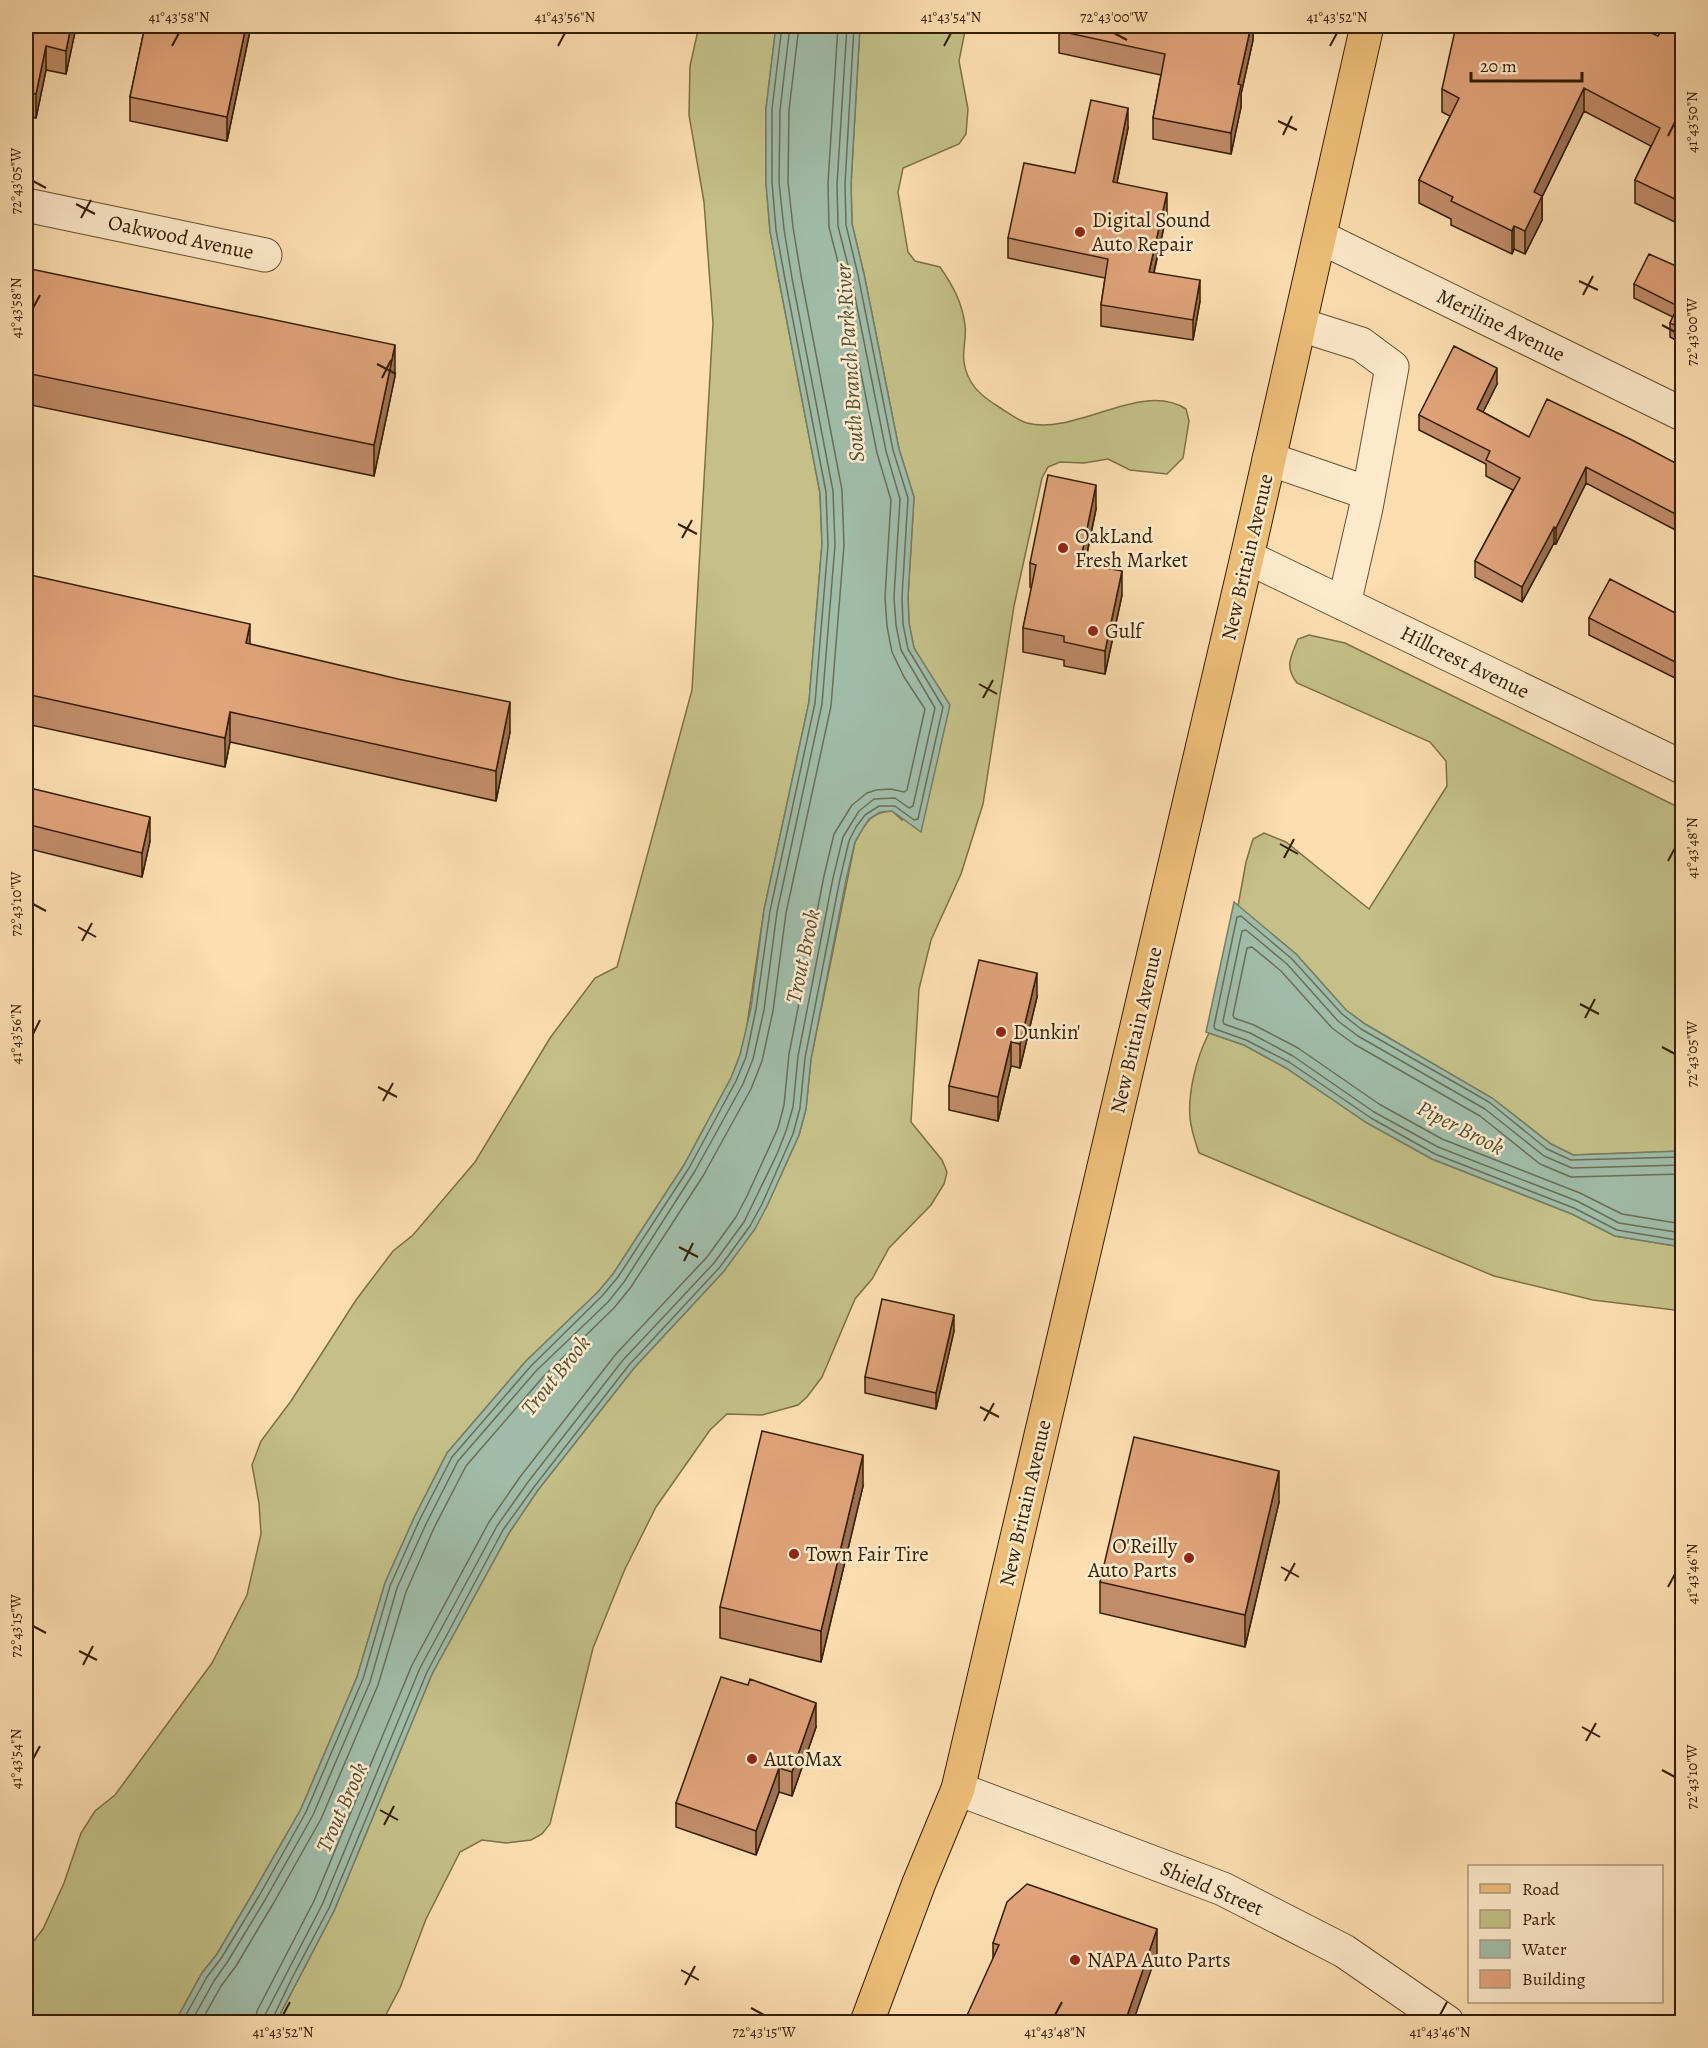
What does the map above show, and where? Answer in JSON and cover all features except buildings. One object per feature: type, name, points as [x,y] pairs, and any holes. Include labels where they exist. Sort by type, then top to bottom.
[{"type":"main road","name":"New Britain Avenue","points":[[867,2022],[919,1883],[958,1789],[1247,557],[1366,26]]},
{"type":"street","name":"Oakwood Avenue","points":[[26,205],[265,255]]},
{"type":"street","name":"Meriline Avenue","points":[[1320,237],[1683,414]]},
{"type":"street","points":[[1300,325],[1361,344],[1392,366],[1344,604]]},
{"type":"street","points":[[1269,459],[1368,493]]},
{"type":"street","name":"Hillcrest Avenue","points":[[1247,557],[1683,767]]},
{"type":"street","name":"Shield Street","points":[[958,1789],[1223,1889],[1344,1951],[1447,2022]]},
{"type":"green space","points":[[699,26],[776,26],[766,109],[766,183],[770,231],[820,493],[822,544],[809,702],[764,910],[746,1032],[740,1055],[731,1078],[684,1165],[613,1274],[598,1292],[526,1361],[447,1453],[414,1518],[385,1583],[357,1677],[301,1809],[175,2022],[26,2022],[26,1951],[43,1929],[64,1883],[81,1833],[95,1811],[115,1795],[212,1663],[247,1595],[261,1534],[259,1503],[252,1465],[261,1441],[291,1401],[356,1300],[393,1251],[413,1235],[475,1162],[550,1038],[595,978],[617,967],[692,690],[713,323],[704,202],[689,115],[690,66]]},
{"type":"green space","points":[[860,26],[966,26],[959,61],[968,109],[966,134],[959,144],[903,168],[898,192],[908,252],[915,261],[940,267],[959,302],[964,317],[964,362],[968,377],[976,389],[1016,418],[1027,423],[1046,425],[1066,422],[1129,404],[1149,401],[1168,402],[1186,409],[1189,421],[1183,458],[1167,474],[1130,470],[1108,459],[1084,463],[1060,462],[1048,467],[1042,478],[1014,606],[983,804],[961,874],[931,940],[919,989],[911,1122],[942,1160],[947,1172],[944,1184],[931,1205],[889,1248],[872,1279],[855,1299],[822,1377],[807,1397],[798,1405],[762,1415],[727,1414],[710,1430],[656,1507],[625,1569],[593,1648],[550,1824],[542,1834],[531,1840],[506,1843],[482,1840],[460,1852],[426,1919],[400,1988],[382,2022],[276,2022],[334,1911],[432,1674],[509,1533],[538,1490],[634,1368],[724,1271],[767,1206],[799,1135],[806,1109],[811,1059],[855,842],[869,820],[878,814],[892,811],[902,820],[924,666],[914,648],[909,623],[908,597],[914,497],[899,449],[852,224],[851,184]]},
{"type":"green space","points":[[1309,635],[1345,643],[1682,809],[1682,1151],[1573,1155],[1551,1144],[1492,1098],[1365,1024],[1346,1010],[1296,954],[1238,906],[1246,862],[1253,839],[1264,833],[1286,842],[1369,909],[1447,786],[1446,761],[1430,742],[1297,683],[1291,671],[1291,656],[1298,639]]},
{"type":"green space","points":[[1209,1033],[1244,1045],[1286,1068],[1368,1123],[1432,1159],[1572,1214],[1615,1236],[1682,1247],[1682,1311],[1593,1300],[1494,1276],[1199,1153],[1191,1125],[1191,1091],[1196,1066]]},
{"type":"water","points":[[776,26],[860,26],[851,184],[852,224],[899,449],[914,497],[908,597],[909,623],[914,648],[950,705],[921,832],[892,811],[880,812],[869,819],[855,842],[811,1059],[806,1109],[799,1135],[767,1206],[755,1229],[724,1271],[634,1368],[538,1490],[509,1533],[432,1674],[334,1911],[276,2022],[175,2022],[301,1809],[357,1677],[385,1583],[414,1518],[447,1453],[526,1361],[598,1292],[613,1274],[684,1165],[731,1078],[740,1055],[751,1008],[764,910],[809,702],[822,544],[820,493],[770,231],[766,183],[766,109]]},
{"type":"water","name":"Piper Brook","points":[[1234,902],[1296,954],[1346,1010],[1365,1024],[1492,1098],[1551,1144],[1573,1155],[1682,1151],[1682,1247],[1615,1236],[1572,1214],[1432,1159],[1367,1123],[1286,1068],[1244,1045],[1206,1032]]},
{"type":"place","name":"Digital Sound Auto Repair","points":[[1080,232]]},
{"type":"place","name":"OakLand Fresh Market","points":[[1063,548]]},
{"type":"place","name":"Gulf","points":[[1093,631]]},
{"type":"place","name":"Dunkin'","points":[[1001,1032]]},
{"type":"place","name":"Town Fair Tire","points":[[794,1554]]},
{"type":"place","name":"O'Reilly Auto Parts","points":[[1189,1558]]},
{"type":"place","name":"AutoMax","points":[[752,1759]]},
{"type":"place","name":"NAPA Auto Parts","points":[[1075,1960]]},
{"type":"water label","name":"South Branch Park River","points":[[849,363]]},
{"type":"water label","name":"Trout Brook","points":[[802,956]]},
{"type":"water label","name":"Trout Brook","points":[[555,1375]]},
{"type":"water label","name":"Trout Brook","points":[[341,1807]]}]
